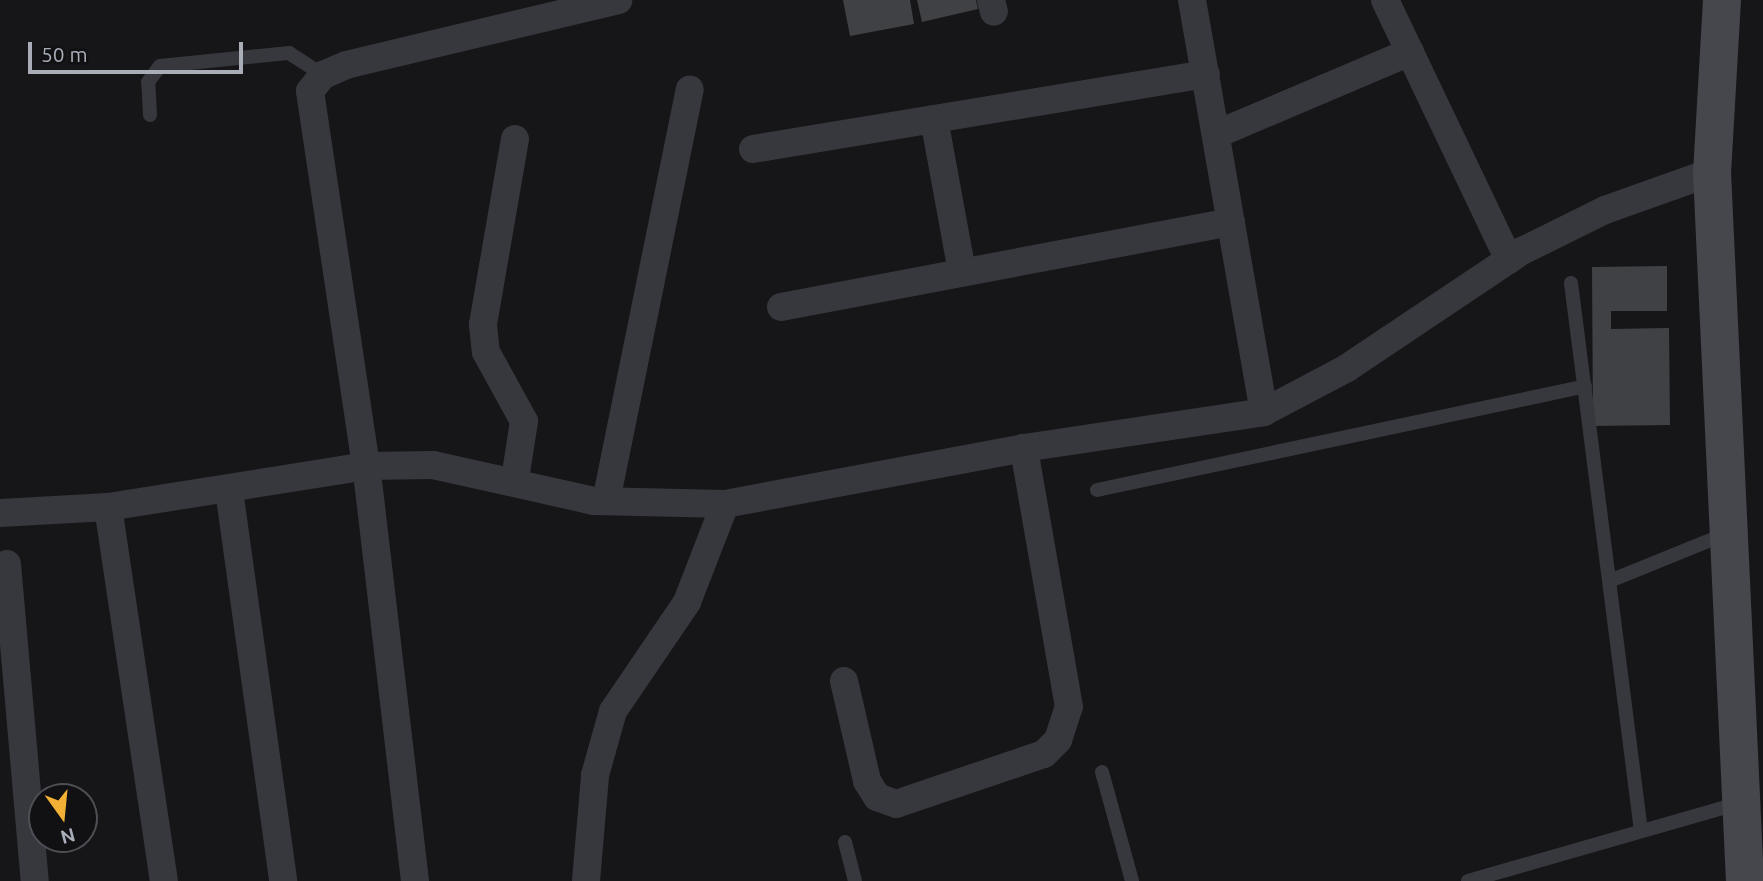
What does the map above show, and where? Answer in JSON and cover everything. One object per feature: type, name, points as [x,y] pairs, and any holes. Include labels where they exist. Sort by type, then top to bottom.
[{"type":"street","points":[[415,881],[366,466],[311,115],[310,91],[323,75],[618,0]]},
{"type":"street","points":[[1192,0],[1264,412]]},
{"type":"street","points":[[1385,0],[1508,260]]},
{"type":"street","points":[[1722,0],[1712,172],[1745,881]]},
{"type":"street","points":[[1217,134],[1410,52]]},
{"type":"street","points":[[753,149],[1206,74]]},
{"type":"street","points":[[606,501],[690,89]]},
{"type":"street","points":[[934,119],[962,272]]},
{"type":"street","points":[[515,139],[483,325],[486,352],[524,421],[515,479]]},
{"type":"street","points":[[0,513],[108,507],[229,490],[366,466],[433,465],[515,479],[606,501],[725,504],[1024,448],[1264,412],[1347,368],[1508,260],[1605,210],[1712,172]]},
{"type":"street","points":[[781,307],[1231,222]]},
{"type":"street","points":[[844,681],[867,781],[877,797],[896,804],[1044,754],[1058,740],[1069,707],[1024,448]]},
{"type":"street","points":[[229,490],[283,881]]},
{"type":"street","points":[[586,881],[595,775],[612,711],[687,602],[725,504]]},
{"type":"street","points":[[108,507],[164,881]]},
{"type":"street","points":[[6,564],[35,881]]},
{"type":"lane","points":[[150,115],[148,82],[160,66],[289,53],[323,75]]},
{"type":"lane","points":[[1571,283],[1612,580],[1641,831]]},
{"type":"lane","points":[[1097,490],[1585,386]]},
{"type":"lane","points":[[1612,580],[1729,532]]},
{"type":"lane","points":[[1102,772],[1132,881]]},
{"type":"lane","points":[[1468,881],[1742,803]]},
{"type":"lane","points":[[845,842],[855,881]]},
{"type":"building","points":[[843,0],[910,0],[914,24],[850,36]]},
{"type":"building","points":[[917,0],[976,0],[978,9],[922,22]]},
{"type":"building","points":[[1667,266],[1667,311],[1611,311],[1611,329],[1669,328],[1670,425],[1593,426],[1592,267]]}]
